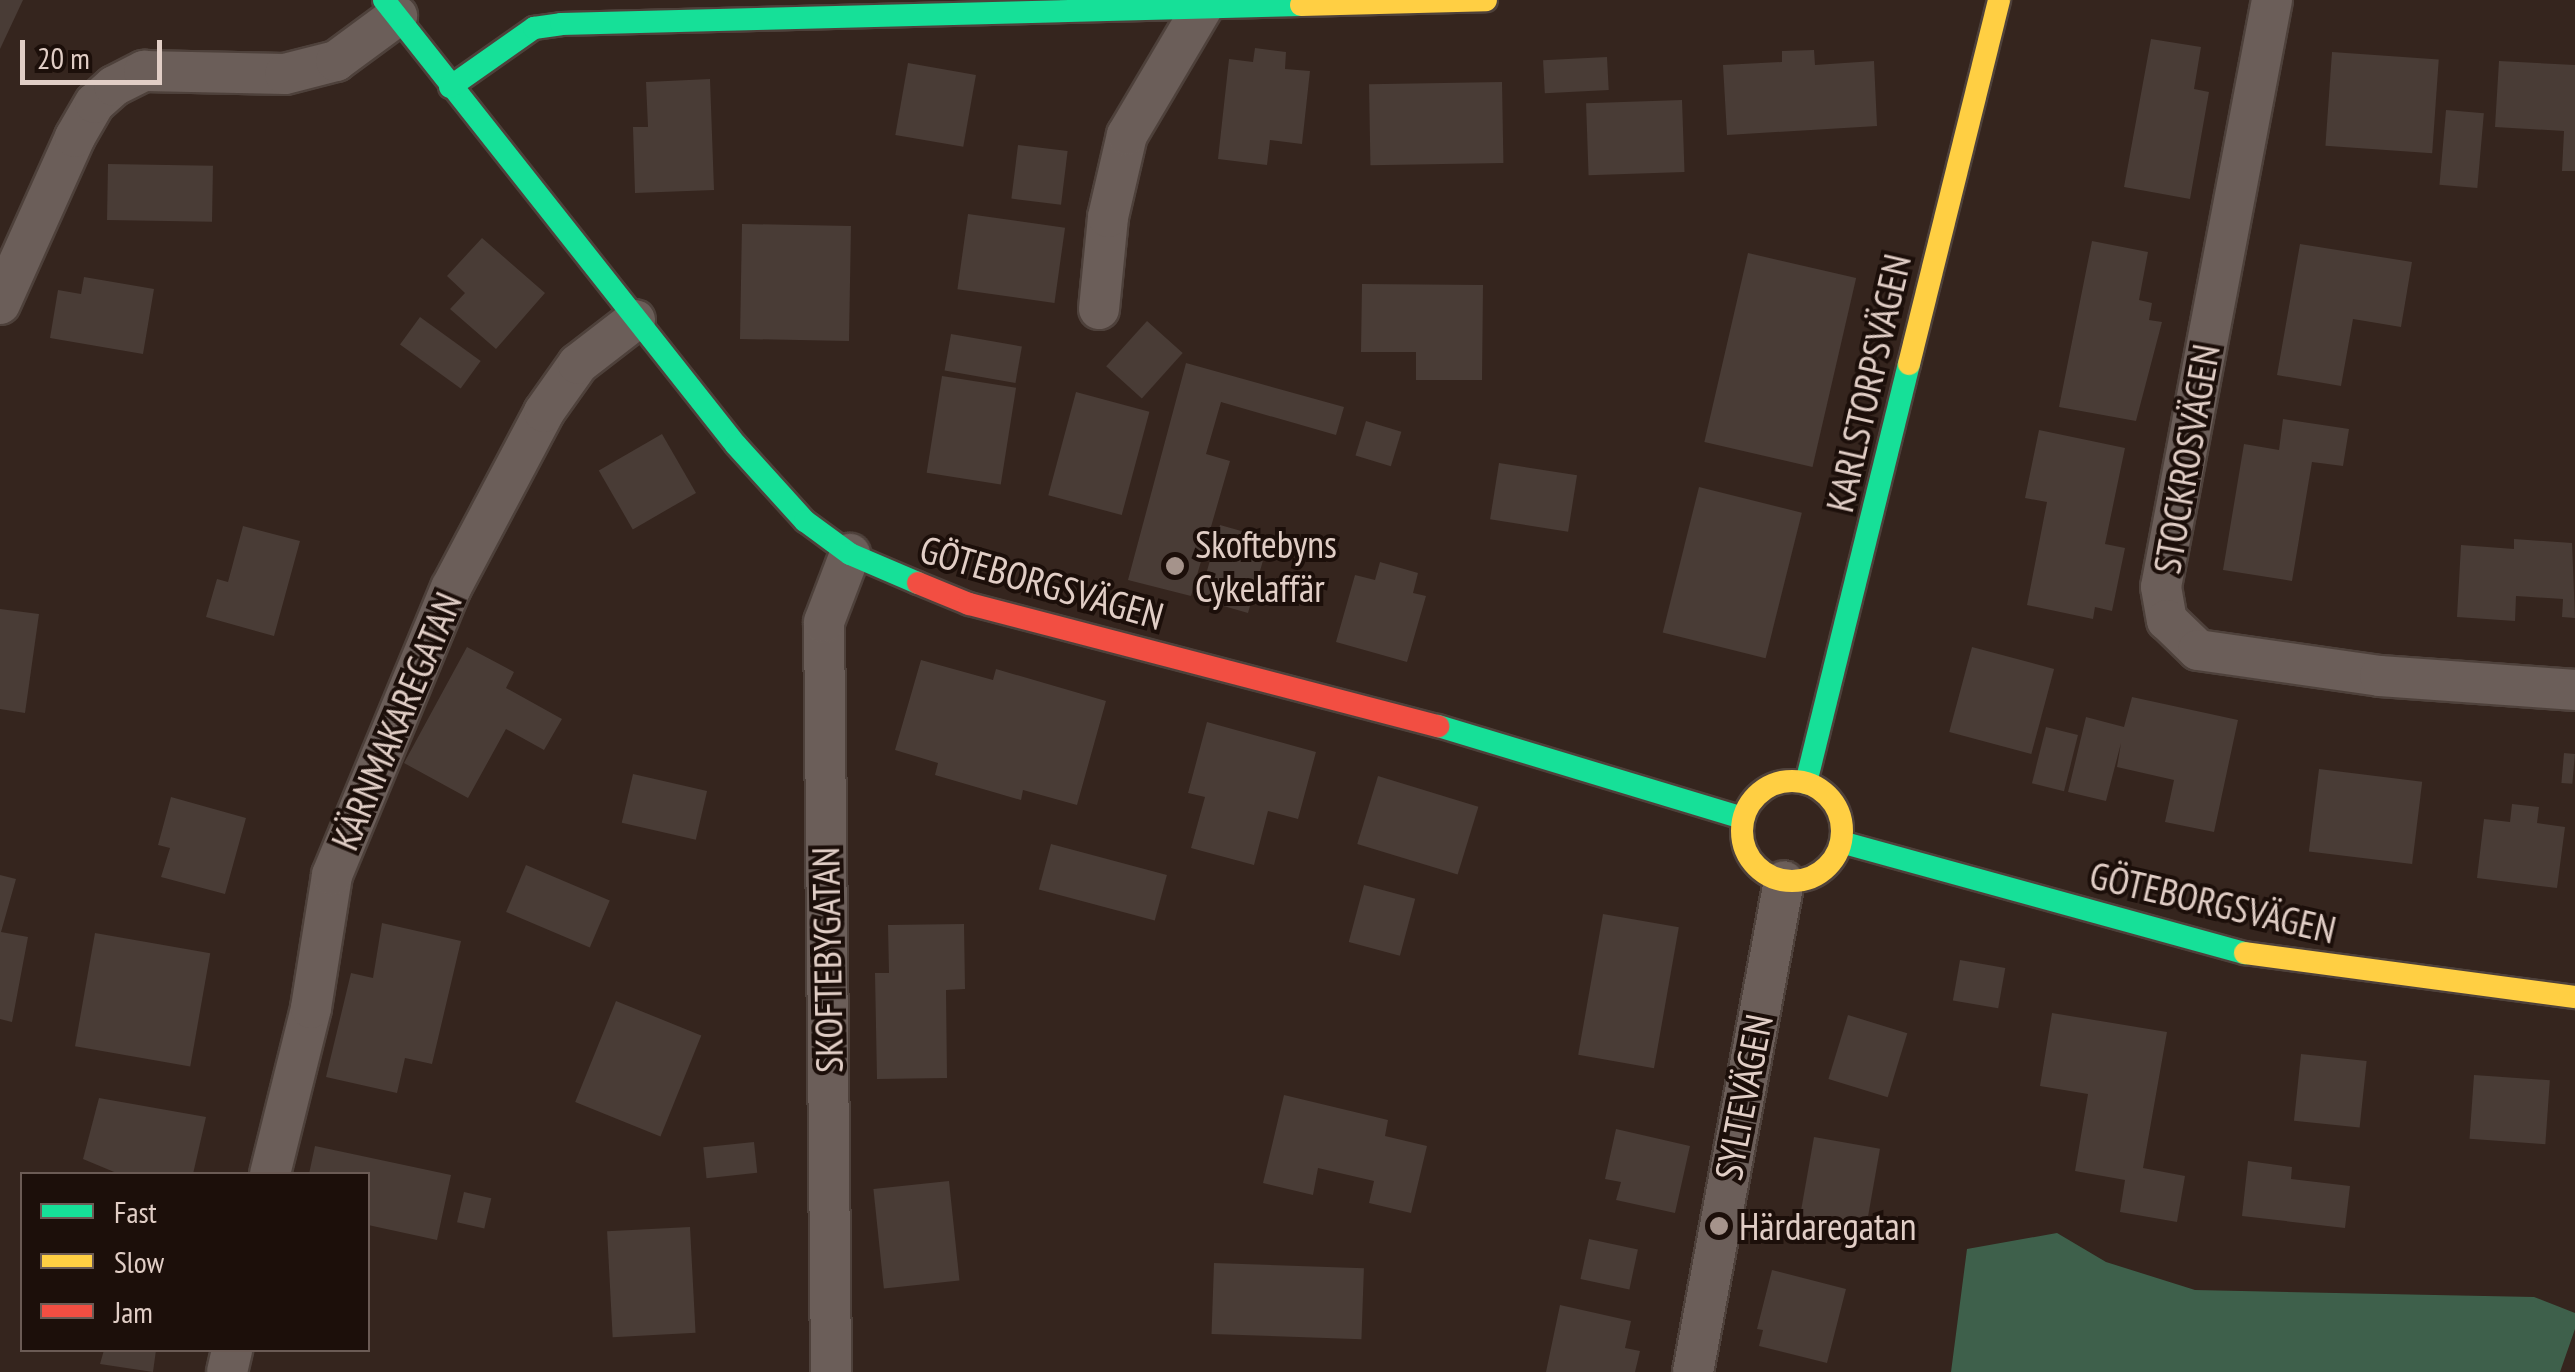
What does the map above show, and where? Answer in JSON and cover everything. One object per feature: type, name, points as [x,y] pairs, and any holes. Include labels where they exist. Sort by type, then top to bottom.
[{"type":"street","points":[[450,87],[534,28],[561,24],[1026,6],[1202,8],[1486,0]]},
{"type":"street","name":"KARLSTORPSVÄGEN","points":[[1806,783],[1999,0]]},
{"type":"street","name":"STOCKROSVÄGEN","points":[[2272,0],[2161,586],[2167,620],[2198,650],[2380,676],[2575,690]]},
{"type":"street","points":[[0,304],[76,138],[95,103],[114,86],[144,72],[285,74],[336,61],[390,8]]},
{"type":"street","name":"GÖTEBORGSVÄGEN","points":[[390,8],[635,320],[806,521],[850,554],[969,604],[1408,717],[1744,818]]},
{"type":"street","points":[[1099,309],[1108,216],[1126,135],[1202,8]]},
{"type":"street","name":"KÄRNMAKAREGATAN","points":[[270,1172],[311,1008],[332,875],[451,588],[544,412],[578,364],[635,320]]},
{"type":"street","name":"SKOFTEBYGATAN","points":[[830,1372],[824,622],[850,554]]},
{"type":"street","points":[[1806,783],[1835,805],[1841,842],[1817,875],[1784,881],[1753,863],[1742,842],[1744,818],[1767,787],[1806,783]]},
{"type":"street","name":"GÖTEBORGSVÄGEN","points":[[1841,842],[2239,952],[2575,997]]},
{"type":"street","name":"SYLTEVÄGEN","points":[[1694,1372],[1784,881]]},
{"type":"green space","points":[[2057,1233],[2106,1262],[2195,1290],[2534,1297],[2575,1313],[2575,1329],[2560,1372],[1951,1372],[1967,1249]]},
{"type":"building","points":[[0,0],[23,0],[0,49]]},
{"type":"building","points":[[2151,39],[2201,47],[2194,89],[2209,92],[2190,199],[2124,187]]},
{"type":"building","points":[[1255,48],[1286,52],[1285,69],[1310,71],[1302,144],[1270,140],[1267,165],[1218,159],[1229,59],[1253,62]]},
{"type":"building","points":[[1814,50],[1815,65],[1874,61],[1877,126],[1727,135],[1723,65],[1782,62],[1782,51]]},
{"type":"building","points":[[2332,52],[2439,59],[2432,153],[2325,146]]},
{"type":"building","points":[[1607,57],[1609,90],[1545,93],[1543,60]]},
{"type":"building","points":[[2499,61],[2575,65],[2575,171],[2562,171],[2564,131],[2495,127]]},
{"type":"building","points":[[908,63],[976,75],[963,147],[895,135]]},
{"type":"building","points":[[710,79],[714,190],[635,193],[633,127],[648,127],[646,82]]},
{"type":"building","points":[[1502,82],[1503,163],[1370,165],[1369,84]]},
{"type":"building","points":[[1682,100],[1685,172],[1589,175],[1586,103]]},
{"type":"building","points":[[2446,110],[2484,113],[2477,188],[2439,185]]},
{"type":"building","points":[[1018,145],[1068,151],[1061,205],[1011,199]]},
{"type":"building","points":[[108,164],[213,166],[212,222],[107,220]]},
{"type":"building","points":[[968,214],[1065,228],[1054,303],[957,289]]},
{"type":"building","points":[[742,224],[851,226],[849,341],[740,339]]},
{"type":"building","points":[[482,238],[545,293],[496,349],[450,309],[465,293],[447,276]]},
{"type":"building","points":[[2092,241],[2148,252],[2139,300],[2152,303],[2149,320],[2162,322],[2136,421],[2059,407]]},
{"type":"building","points":[[2300,244],[2412,262],[2401,327],[2353,319],[2341,386],[2277,375]]},
{"type":"building","points":[[1748,253],[1856,278],[1813,467],[1704,442]]},
{"type":"building","points":[[84,277],[154,289],[143,354],[50,338],[58,290],[81,294]]},
{"type":"building","points":[[1362,284],[1483,285],[1482,380],[1416,380],[1416,352],[1361,352]]},
{"type":"building","points":[[420,317],[481,361],[461,389],[400,345]]},
{"type":"building","points":[[1147,321],[1183,353],[1142,398],[1106,366]]},
{"type":"building","points":[[951,334],[1022,347],[1015,383],[945,370]]},
{"type":"building","points":[[1186,363],[1344,407],[1336,435],[1221,402],[1206,454],[1230,461],[1191,596],[1128,580]]},
{"type":"building","points":[[942,376],[1016,388],[1001,485],[927,473]]},
{"type":"building","points":[[1076,392],[1149,412],[1122,515],[1048,495]]},
{"type":"building","points":[[2283,419],[2349,429],[2343,466],[2312,462],[2292,581],[2223,570],[2244,444],[2279,450]]},
{"type":"building","points":[[1366,421],[1401,432],[1391,466],[1355,455]]},
{"type":"building","points":[[2039,430],[2125,448],[2105,544],[2125,548],[2112,611],[2095,607],[2093,619],[2027,605],[2047,502],[2025,498]]},
{"type":"building","points":[[662,434],[696,493],[633,529],[599,470]]},
{"type":"building","points":[[1499,463],[1577,475],[1568,532],[1490,519]]},
{"type":"building","points":[[1699,487],[1802,513],[1766,658],[1663,633]]},
{"type":"building","points":[[1220,525],[1252,534],[1247,552],[1264,557],[1248,613],[1199,599]]},
{"type":"building","points":[[243,526],[300,541],[274,636],[206,617],[217,579],[228,582]]},
{"type":"building","points":[[2514,539],[2572,543],[2575,618],[2562,617],[2563,599],[2516,596],[2515,621],[2457,617],[2461,545],[2514,549]]},
{"type":"building","points":[[1380,562],[1418,573],[1413,593],[1426,596],[1407,662],[1336,642],[1355,575],[1375,580]]},
{"type":"building","points":[[0,609],[39,614],[25,713],[0,709]]},
{"type":"building","points":[[467,647],[514,672],[506,688],[562,719],[544,750],[506,729],[468,798],[404,763]]},
{"type":"building","points":[[1972,647],[2054,669],[2031,754],[1949,732]]},
{"type":"building","points":[[921,660],[993,680],[996,669],[1106,701],[1077,805],[1023,790],[1021,800],[935,775],[938,763],[895,750]]},
{"type":"building","points":[[2132,697],[2238,720],[2214,832],[2165,822],[2174,780],[2117,767],[2121,743],[2106,801],[2068,792],[2086,717],[2124,727]]},
{"type":"building","points":[[1207,722],[1316,752],[1298,819],[1268,811],[1254,865],[1191,848],[1205,797],[1188,793]]},
{"type":"building","points":[[2046,727],[2078,735],[2064,791],[2032,783]]},
{"type":"building","points":[[2564,753],[2575,754],[2572,784],[2561,783]]},
{"type":"building","points":[[2319,769],[2422,782],[2412,864],[2309,851]]},
{"type":"building","points":[[633,774],[707,791],[696,840],[622,823]]},
{"type":"building","points":[[1378,776],[1478,807],[1458,875],[1357,844]]},
{"type":"building","points":[[171,797],[246,818],[225,894],[161,877],[170,848],[158,845]]},
{"type":"building","points":[[2512,804],[2539,807],[2537,823],[2565,827],[2557,888],[2477,878],[2484,819],[2510,822]]},
{"type":"building","points":[[1051,844],[1167,875],[1155,920],[1039,889]]},
{"type":"building","points":[[526,865],[610,901],[590,948],[506,912]]},
{"type":"building","points":[[0,875],[16,879],[1,932],[28,937],[12,1022],[0,1019]]},
{"type":"building","points":[[1364,885],[1415,899],[1400,956],[1349,942]]},
{"type":"building","points":[[1603,914],[1679,927],[1654,1068],[1578,1055]]},
{"type":"building","points":[[382,923],[461,941],[432,1064],[405,1058],[397,1093],[326,1077],[351,973],[373,978]]},
{"type":"building","points":[[964,924],[965,989],[946,990],[947,1078],[877,1079],[875,973],[889,973],[888,925]]},
{"type":"building","points":[[95,933],[210,953],[190,1067],[75,1046]]},
{"type":"building","points":[[1960,960],[2005,968],[1998,1008],[1953,1000]]},
{"type":"building","points":[[616,1001],[701,1035],[660,1137],[575,1102]]},
{"type":"building","points":[[2052,1013],[2167,1032],[2143,1168],[2185,1176],[2177,1222],[2120,1212],[2125,1180],[2075,1171],[2088,1094],[2040,1086]]},
{"type":"building","points":[[1848,1015],[1907,1033],[1888,1097],[1828,1079]]},
{"type":"building","points":[[2301,1054],[2367,1061],[2360,1128],[2294,1121]]},
{"type":"building","points":[[2474,1075],[2550,1080],[2545,1144],[2470,1139]]},
{"type":"building","points":[[1284,1095],[1388,1120],[1385,1136],[1427,1146],[1411,1213],[1369,1203],[1374,1181],[1318,1168],[1313,1195],[1263,1183]]},
{"type":"building","points":[[99,1098],[206,1117],[193,1172],[114,1172],[83,1159]]},
{"type":"building","points":[[1616,1129],[1690,1146],[1675,1213],[1616,1200],[1621,1182],[1605,1179]]},
{"type":"building","points":[[1814,1137],[1880,1149],[1866,1227],[1800,1216]]},
{"type":"building","points":[[754,1142],[757,1173],[707,1178],[703,1147]]},
{"type":"building","points":[[315,1146],[451,1175],[437,1240],[370,1225],[370,1172],[309,1172]]},
{"type":"building","points":[[2248,1161],[2292,1167],[2291,1179],[2350,1186],[2345,1228],[2242,1216]]},
{"type":"building","points":[[949,1181],[959,1280],[884,1288],[873,1189]]},
{"type":"building","points":[[464,1192],[491,1198],[484,1229],[457,1222]]},
{"type":"building","points":[[690,1227],[696,1333],[613,1337],[607,1231]]},
{"type":"building","points":[[1589,1239],[1638,1249],[1629,1289],[1580,1279]]},
{"type":"building","points":[[1214,1263],[1364,1268],[1361,1339],[1212,1334]]},
{"type":"building","points":[[1772,1270],[1846,1289],[1827,1363],[1759,1346],[1763,1330],[1757,1329]]},
{"type":"building","points":[[1560,1305],[1631,1321],[1625,1348],[1640,1351],[1635,1372],[1546,1372]]},
{"type":"building","points":[[103,1352],[156,1352],[153,1372],[100,1364]]},
{"type":"traffic: fast","points":[[384,0],[736,445],[805,521],[850,554],[918,583]]},
{"type":"traffic: fast","points":[[450,87],[534,28],[561,24],[1301,5]]},
{"type":"traffic: fast","points":[[1806,783],[1909,364]]},
{"type":"traffic: fast","points":[[1438,726],[1743,818]]},
{"type":"traffic: fast","points":[[1841,842],[2245,953]]},
{"type":"traffic: slow","points":[[1301,5],[1486,0]]},
{"type":"traffic: slow","points":[[1909,364],[1999,0]]},
{"type":"traffic: slow","points":[[1792,781],[1820,789],[1834,803],[1842,831],[1834,859],[1820,873],[1792,881],[1764,873],[1750,859],[1742,831],[1750,803],[1764,789],[1792,781]]},
{"type":"traffic: slow","points":[[2245,953],[2575,997]]},
{"type":"traffic: jam","points":[[918,583],[969,604],[1438,726]]},
{"type":"place","name":"Skoftebyns Cykelaffär","points":[[1175,566]]},
{"type":"place","name":"Härdaregatan","points":[[1719,1226]]}]
